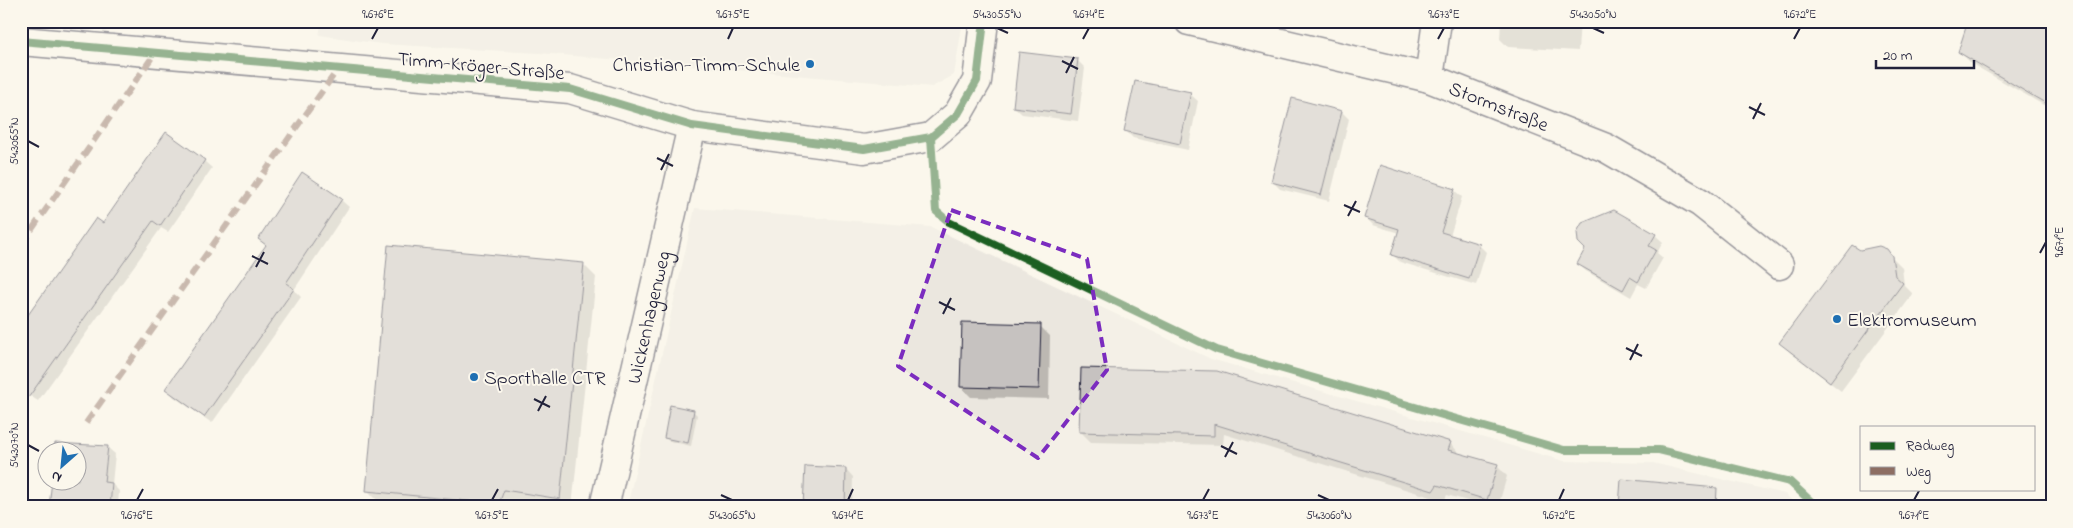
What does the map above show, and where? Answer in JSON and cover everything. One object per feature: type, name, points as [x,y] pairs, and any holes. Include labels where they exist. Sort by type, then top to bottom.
[{"type":"street","name":"Timm-Kröger-Straße","points":[[21,41],[570,89],[692,126],[864,149],[931,137],[958,114],[977,81],[984,21]]},
{"type":"street","name":"Stormstraße","points":[[1189,21],[1429,78],[1606,148],[1701,203],[1779,265]]},
{"type":"street","points":[[1429,78],[1437,21]]},
{"type":"street","name":"Wickenhagenweg","points":[[604,507],[692,126]]},
{"type":"highlighted area","points":[[951,210],[1087,259],[1107,370],[1038,458],[898,366]]},
{"type":"shaded area","name":"Christian-Timm-Schule","points":[[322,21],[963,21],[954,75],[932,87],[539,53],[381,44],[319,35]]},
{"type":"shaded area","points":[[695,208],[931,227],[1211,359],[1564,461],[1653,463],[1785,494],[1799,507],[627,507]]},
{"type":"building","points":[[1968,21],[2052,21],[2052,107],[1958,52]]},
{"type":"building","points":[[1019,52],[1078,59],[1071,114],[1013,107]]},
{"type":"building","points":[[1135,81],[1191,92],[1180,144],[1124,131]]},
{"type":"building","points":[[1292,98],[1342,111],[1321,195],[1271,182]]},
{"type":"building","points":[[166,132],[205,160],[160,226],[153,221],[21,408],[21,325],[96,218],[103,223]]},
{"type":"building","points":[[1380,165],[1455,189],[1441,232],[1480,244],[1469,279],[1391,255],[1399,229],[1364,218]]},
{"type":"building","points":[[302,172],[342,199],[286,283],[294,289],[204,417],[165,389],[266,245],[258,239]]},
{"type":"building","points":[[1614,210],[1656,234],[1649,246],[1656,250],[1638,282],[1630,277],[1623,290],[1577,264],[1585,249],[1578,242],[1577,232],[1582,223]]},
{"type":"building","name":"Sporthalle CTR","points":[[388,245],[584,263],[560,499],[504,490],[499,504],[366,491]]},
{"type":"building","name":"Elektromuseum","points":[[1852,245],[1860,250],[1879,246],[1887,249],[1892,256],[1895,276],[1903,283],[1830,382],[1779,343]]},
{"type":"building","points":[[962,322],[1041,324],[1039,389],[960,387]]},
{"type":"building","points":[[1081,368],[1217,371],[1451,442],[1448,450],[1498,464],[1487,500],[1437,485],[1433,491],[1214,424],[1214,436],[1079,432]]},
{"type":"building","points":[[670,405],[694,410],[688,443],[664,438]]},
{"type":"building","points":[[88,445],[108,446],[104,482],[112,483],[110,507],[49,507],[51,490],[88,490]]},
{"type":"building","points":[[805,466],[846,468],[845,507],[803,507]]},
{"type":"building","points":[[1621,479],[1717,488],[1716,507],[1619,507]]},
{"type":"marked path","points":[[21,245],[155,53]]},
{"type":"marked path","points":[[86,423],[338,69]]},
{"type":"cycle path","points":[[21,41],[570,89],[692,126],[864,149],[931,137],[958,114],[977,81],[984,21]]},
{"type":"cycle path","points":[[931,137],[936,211],[949,222],[1217,350],[1564,450],[1659,450],[1790,482],[1817,507]]},
{"type":"place","name":"Christian-Timm-Schule","points":[[810,64]]},
{"type":"place","name":"Elektromuseum","points":[[1837,319]]},
{"type":"place","name":"Sporthalle CTR","points":[[474,377]]}]
